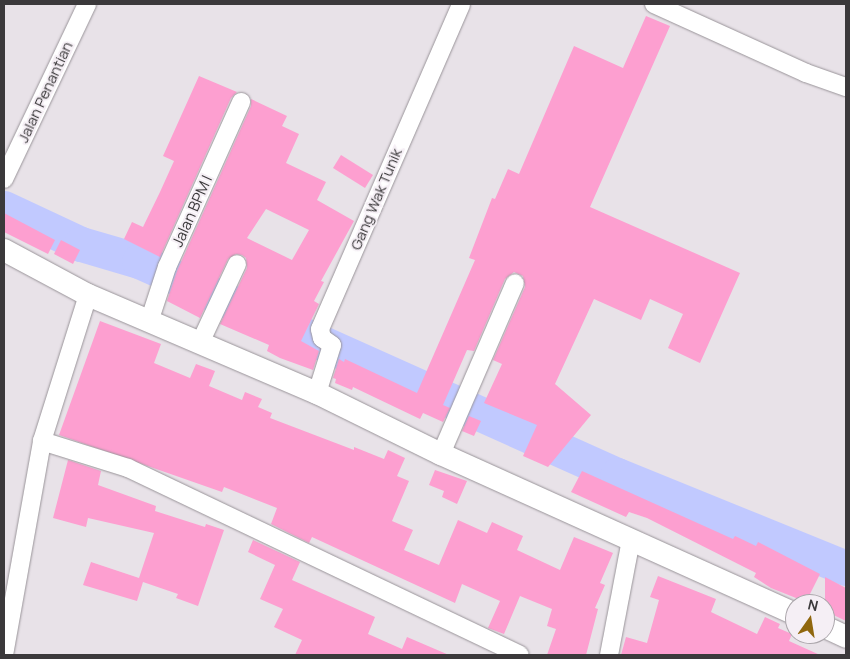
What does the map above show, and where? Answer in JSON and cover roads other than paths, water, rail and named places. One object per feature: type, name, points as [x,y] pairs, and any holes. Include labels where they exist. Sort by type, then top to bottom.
[{"type":"street","name":"Jalan Penantian","points":[[4,179],[87,4]]},
{"type":"street","name":"Gang Wak Tunik","points":[[317,393],[331,351],[322,338],[320,329],[460,4]]},
{"type":"street","points":[[654,4],[806,73],[846,87]]},
{"type":"street","name":"Jalan BPM I","points":[[149,322],[165,274],[241,102]]},
{"type":"street","points":[[4,250],[88,294],[317,393],[441,454],[785,609]]},
{"type":"street","points":[[200,343],[237,264]]},
{"type":"street","points":[[441,454],[514,283]]},
{"type":"street","points":[[4,655],[42,441],[88,294]]},
{"type":"street","points":[[42,441],[128,468],[520,655]]},
{"type":"street","points":[[609,655],[631,540]]},
{"type":"waterway","points":[[4,208],[81,244],[139,261],[617,475],[846,568]]}]
